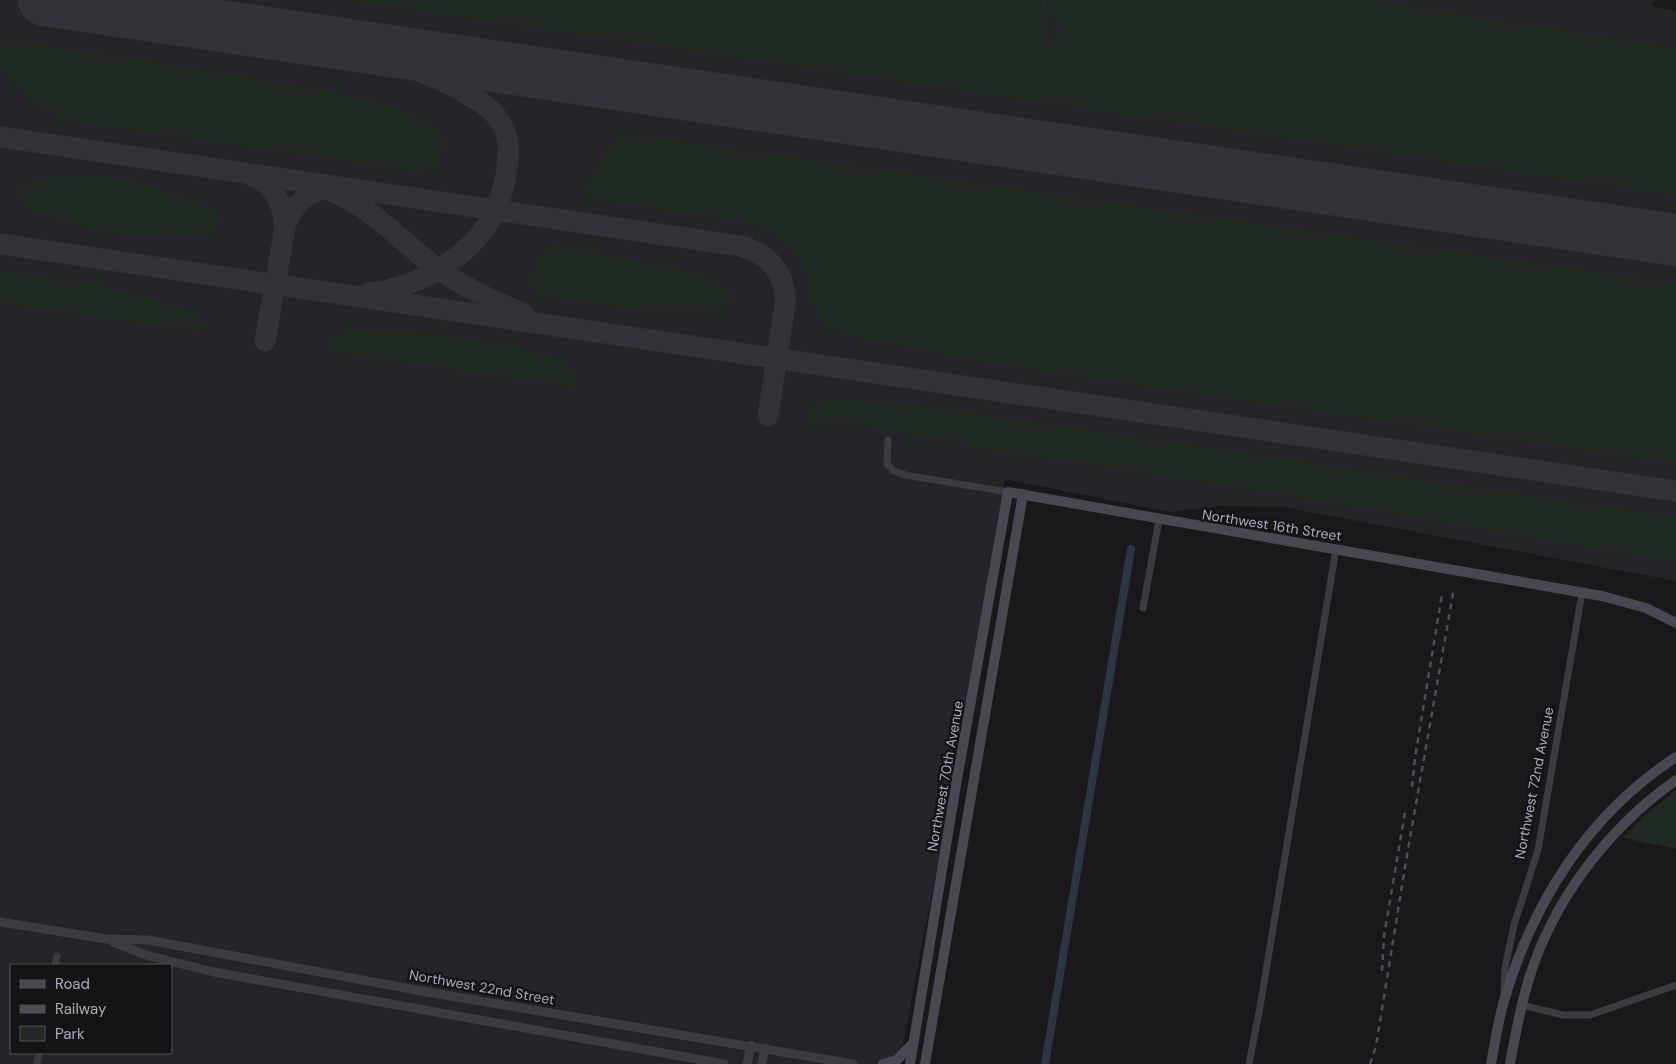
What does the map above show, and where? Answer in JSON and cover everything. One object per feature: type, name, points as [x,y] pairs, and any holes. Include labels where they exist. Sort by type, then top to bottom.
[{"type":"main road","name":"Northwest 16th Street","points":[[1008,492],[1582,593],[1634,604],[1676,623]]},
{"type":"main road","name":"Northwest 70th Avenue","points":[[910,1064],[956,785],[1008,492]]},
{"type":"main road","name":"Northwest 70th Avenue","points":[[925,1064],[1023,494]]},
{"type":"main road","points":[[1521,1005],[1504,1001],[1514,969],[1531,929],[1569,860],[1615,806],[1648,777],[1676,757]]},
{"type":"main road","points":[[1510,1064],[1521,1005],[1532,970],[1546,935],[1563,903],[1582,874],[1628,819],[1676,780]]},
{"type":"main road","name":"Northwest 72nd Avenue","points":[[1491,1064],[1504,1001]]},
{"type":"main road","points":[[883,1064],[897,1060],[915,1041]]},
{"type":"street","name":"Northwest 16th Street","points":[[888,440],[887,464],[894,471],[905,475],[1008,492]]},
{"type":"street","points":[[1143,608],[1159,520]]},
{"type":"street","points":[[1249,1064],[1336,549]]},
{"type":"street","name":"Northwest 72nd Avenue","points":[[1504,1001],[1505,968],[1519,906],[1538,850],[1582,593]]},
{"type":"street","name":"Northwest 22nd Street","points":[[0,922],[106,940],[148,940],[427,992],[751,1045],[853,1064]]},
{"type":"street","name":"Northwest 22nd Street","points":[[106,940],[146,955],[214,972],[724,1064]]},
{"type":"street","points":[[55,964],[57,956]]},
{"type":"street","points":[[1521,1005],[1563,1015],[1590,1014],[1676,985]]},
{"type":"street","points":[[747,1064],[751,1045]]},
{"type":"street","points":[[762,1064],[765,1048]]},
{"type":"shaded area","points":[[0,0],[1654,0],[1652,6],[1676,11],[1676,581],[1283,507],[1218,506],[1170,512],[1005,479],[989,596],[899,1064],[0,1064]]},
{"type":"green space","points":[[343,0],[1047,0],[1043,35],[1045,40],[1053,41],[1055,38],[1066,38],[1067,30],[1055,27],[1056,18],[1053,18],[1051,12],[1055,12],[1056,6],[1052,5],[1050,11],[1051,0],[1373,0],[1676,48],[1676,196]]},
{"type":"green space","points":[[0,40],[12,40],[162,63],[347,95],[386,105],[418,117],[438,129],[445,135],[449,143],[437,163],[429,169],[417,172],[82,123],[67,119],[39,106],[15,86],[0,67]]},
{"type":"green space","points":[[632,134],[1676,283],[1676,464],[997,365],[846,335],[832,328],[823,320],[813,303],[805,272],[799,260],[788,246],[768,232],[743,222],[585,198],[584,189],[616,138]]},
{"type":"green space","points":[[112,177],[135,182],[211,206],[220,221],[215,232],[204,238],[108,234],[30,210],[20,202],[17,192],[25,182],[47,178]]},
{"type":"green space","points":[[550,243],[701,273],[738,296],[739,300],[709,311],[688,314],[581,303],[545,294],[532,288],[525,281]]},
{"type":"green space","points":[[0,270],[96,284],[195,312],[204,321],[205,333],[0,303]]},
{"type":"green space","points":[[347,331],[454,335],[558,358],[576,373],[578,388],[325,351],[331,340]]},
{"type":"green space","points":[[847,399],[914,404],[1676,517],[1676,562],[1283,495],[970,448],[970,444],[858,425],[808,423],[813,408],[817,404],[826,400]]},
{"type":"green space","points":[[1676,790],[1676,849],[1623,838],[1645,815]]},
{"type":"waterway","points":[[1045,1064],[1131,549]]},
{"type":"taxiway","points":[[230,27],[352,51],[411,68],[440,80],[476,99],[492,112],[503,126],[508,146],[505,181],[496,210],[479,235],[453,260],[438,270],[405,285],[370,293]]},
{"type":"taxiway","points":[[0,137],[750,249],[760,254],[774,267],[783,284],[785,294],[785,305],[768,416]]},
{"type":"taxiway","points":[[251,175],[273,191],[281,206],[284,223],[284,233],[265,341]]},
{"type":"taxiway","points":[[284,231],[291,214],[301,201],[315,192],[332,187]]},
{"type":"taxiway","points":[[333,192],[348,199],[375,217],[448,276],[479,294],[523,313]]},
{"type":"taxiway","points":[[0,244],[1676,491]]},
{"type":"runway","points":[[44,0],[1676,240]]},
{"type":"railway","points":[[1370,1064],[1376,1046],[1407,855],[1454,588]]},
{"type":"railway","points":[[1412,787],[1442,594]]},
{"type":"railway","points":[[1382,971],[1384,936],[1405,812]]}]
